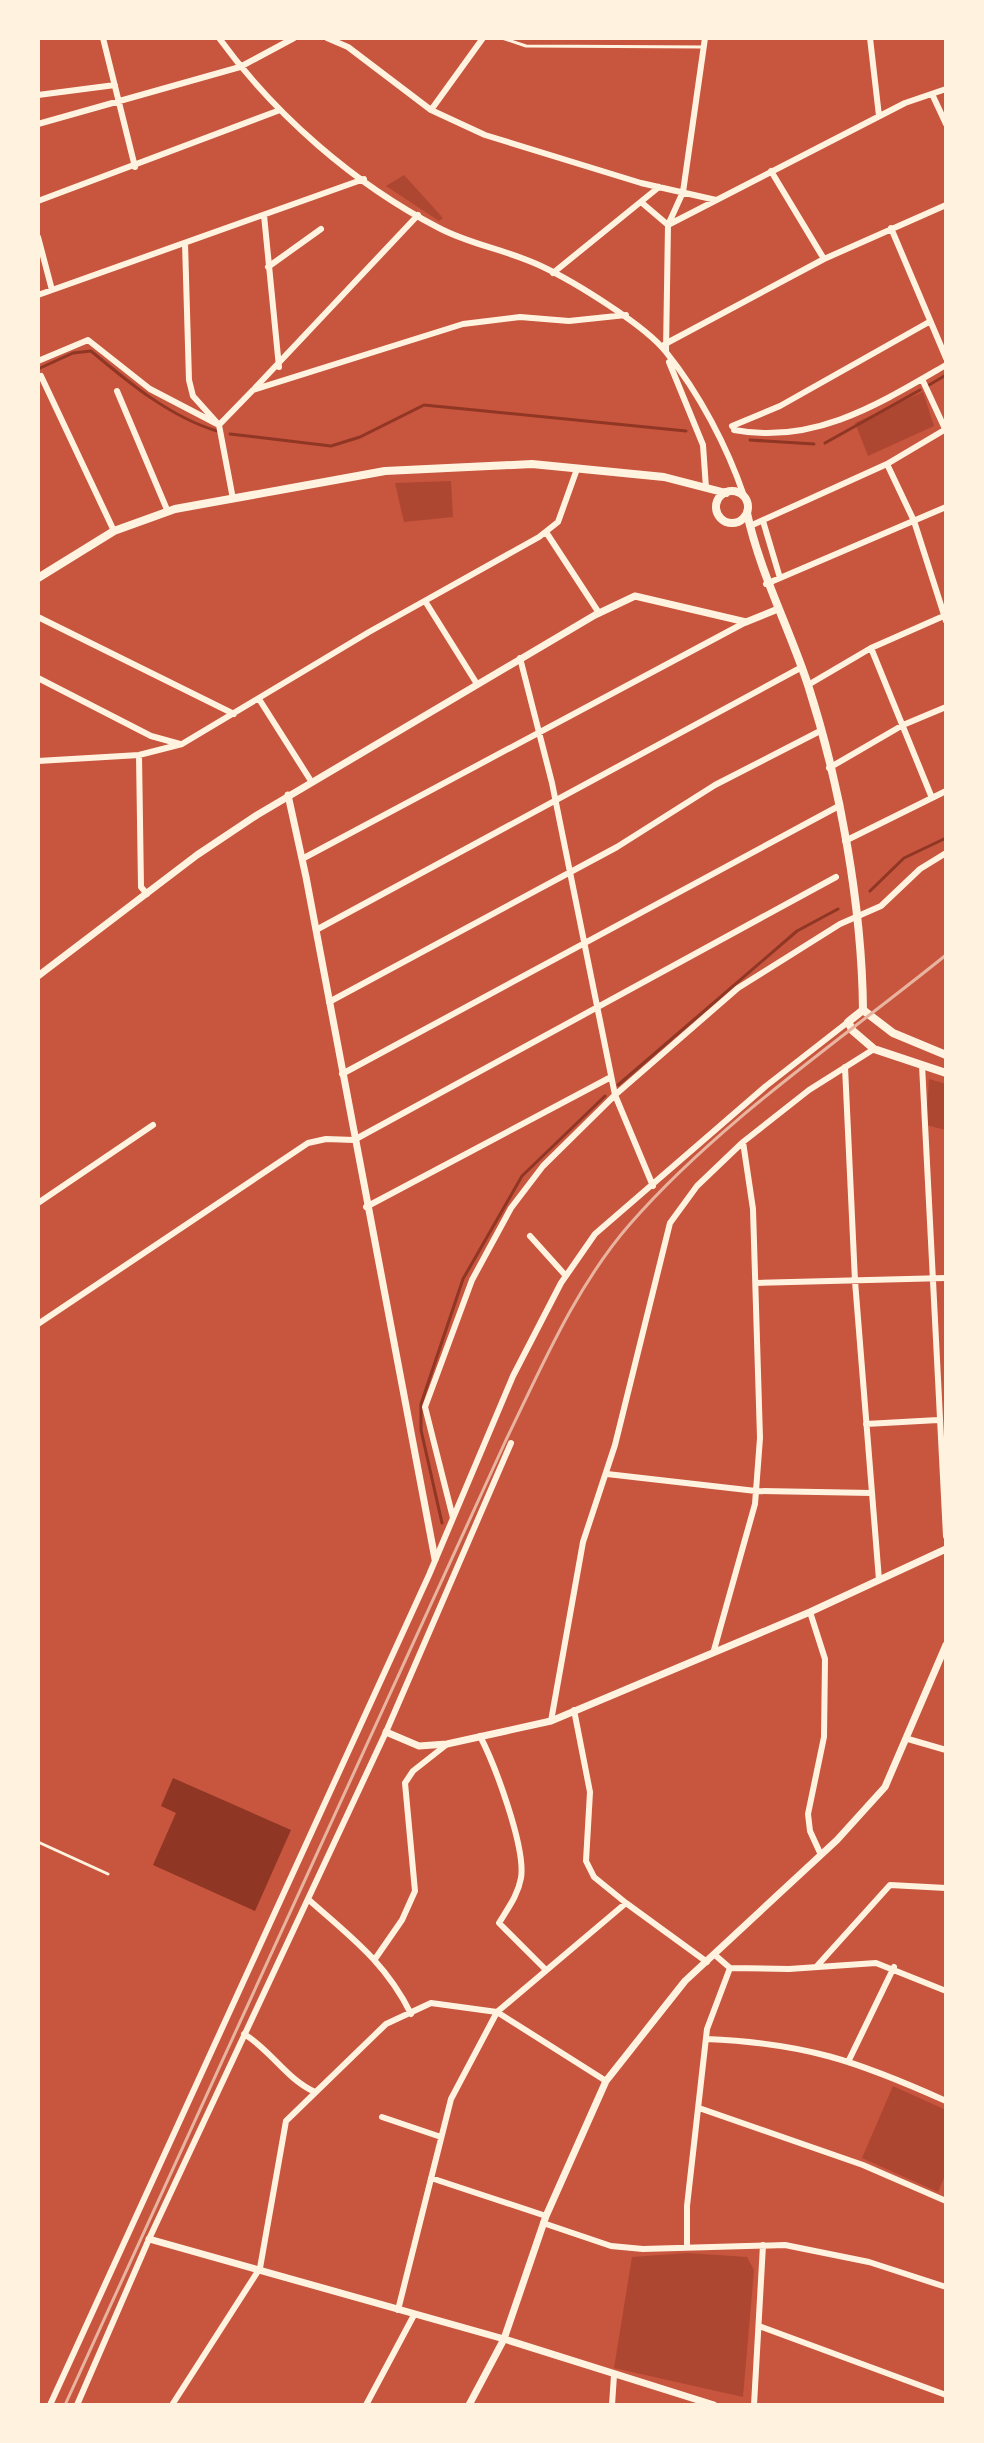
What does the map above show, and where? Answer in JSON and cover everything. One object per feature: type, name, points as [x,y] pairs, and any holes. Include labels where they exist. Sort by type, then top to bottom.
[{"type":"main road","points":[[38,578],[114,531],[168,512],[385,471],[532,464],[664,477],[726,493],[735,491],[744,496],[766,584],[802,667],[822,730],[862,940],[863,1010]]},
{"type":"main road","points":[[726,493],[717,506],[723,520],[738,522],[747,513]]},
{"type":"main road","points":[[863,1010],[848,1022],[853,1031],[874,1049],[946,1073]]},
{"type":"main road","points":[[863,1010],[893,1033],[946,1055]]},
{"type":"street","points":[[103,38],[135,167]]},
{"type":"street","points":[[219,38],[240,67],[280,110],[364,179],[418,215],[466,241],[517,255],[553,273],[626,315],[665,347],[722,445],[744,496]]},
{"type":"street","points":[[38,124],[120,104],[240,67],[294,38]]},
{"type":"street","points":[[327,38],[348,47],[431,110],[485,135],[659,187],[716,200]]},
{"type":"street","points":[[348,47],[355,38]]},
{"type":"street","points":[[705,38],[683,192],[668,225],[665,347],[703,445],[706,488]]},
{"type":"street","points":[[870,38],[879,116]]},
{"type":"street","points":[[431,110],[481,39]]},
{"type":"street","points":[[38,95],[115,85]]},
{"type":"street","points":[[668,225],[879,116],[946,89]]},
{"type":"street","points":[[932,94],[946,124]]},
{"type":"street","points":[[38,201],[280,110]]},
{"type":"street","points":[[771,171],[824,259]]},
{"type":"street","points":[[38,295],[364,179]]},
{"type":"street","points":[[553,273],[659,187]]},
{"type":"street","points":[[641,202],[668,225]]},
{"type":"street","points":[[665,347],[824,259],[946,205]]},
{"type":"street","points":[[264,215],[279,367]]},
{"type":"street","points":[[219,425],[279,367],[418,215]]},
{"type":"street","points":[[891,228],[946,358]]},
{"type":"street","points":[[268,267],[321,229]]},
{"type":"street","points":[[38,237],[52,290]]},
{"type":"street","points":[[185,243],[189,380],[193,396],[219,425],[233,499]]},
{"type":"street","points":[[253,390],[463,324],[520,317],[569,321],[626,315]]},
{"type":"street","points":[[929,322],[780,406],[733,428],[771,434],[813,431],[946,365]]},
{"type":"street","points":[[38,361],[88,340],[150,389],[219,425]]},
{"type":"street","points":[[38,378],[41,376],[114,531]]},
{"type":"street","points":[[750,526],[887,464],[946,430],[922,379]]},
{"type":"street","points":[[117,391],[168,512]]},
{"type":"street","points":[[808,685],[871,648],[945,617],[914,521],[887,464]]},
{"type":"street","points":[[38,761],[139,755],[182,744],[546,532],[558,522],[577,469]]},
{"type":"street","points":[[766,584],[946,507]]},
{"type":"street","points":[[763,521],[780,578]]},
{"type":"street","points":[[546,532],[599,613]]},
{"type":"street","points":[[38,976],[197,855],[288,795],[599,613],[635,596],[746,622]]},
{"type":"street","points":[[425,601],[477,684]]},
{"type":"street","points":[[302,859],[746,622],[778,609]]},
{"type":"street","points":[[38,617],[234,714]]},
{"type":"street","points":[[871,648],[932,798]]},
{"type":"street","points":[[520,658],[556,801],[615,1095],[653,1186]]},
{"type":"street","points":[[316,930],[802,667]]},
{"type":"street","points":[[38,678],[151,736],[182,744]]},
{"type":"street","points":[[259,699],[311,781]]},
{"type":"street","points":[[829,768],[903,725],[946,707]]},
{"type":"street","points":[[329,1002],[617,847],[715,785],[822,730]]},
{"type":"street","points":[[139,755],[141,887],[147,894]]},
{"type":"street","points":[[844,842],[946,791]]},
{"type":"street","points":[[288,795],[435,1559]]},
{"type":"street","points":[[342,1074],[837,807]]},
{"type":"street","points":[[453,1518],[425,1407],[472,1280],[511,1208],[543,1166],[615,1095],[738,988],[858,916],[881,906],[920,869],[946,853]]},
{"type":"street","points":[[38,1324],[308,1143],[326,1139],[354,1140],[836,877]]},
{"type":"street","points":[[50,2405],[435,1559],[513,1376],[566,1276],[595,1234],[766,1086],[848,1022]]},
{"type":"street","points":[[551,1721],[583,1542],[607,1474],[660,1274],[670,1223],[697,1186],[743,1142],[809,1090],[874,1049]]},
{"type":"street","points":[[922,1065],[946,1536]]},
{"type":"street","points":[[845,1067],[855,1281],[879,1580]]},
{"type":"street","points":[[366,1207],[611,1077]]},
{"type":"street","points":[[38,1203],[153,1125]]},
{"type":"street","points":[[714,1650],[756,1491],[760,1438],[753,1209],[743,1142]]},
{"type":"street","points":[[530,1236],[566,1276]]},
{"type":"street","points":[[756,1283],[946,1278]]},
{"type":"street","points":[[866,1424],[938,1420]]},
{"type":"street","points":[[77,2405],[149,2239],[386,1732],[511,1443]]},
{"type":"street","points":[[607,1474],[756,1491],[872,1493]]},
{"type":"street","points":[[386,1732],[419,1746],[447,1744],[551,1721],[810,1612],[946,1549]]},
{"type":"street","points":[[810,1612],[825,1659],[824,1737],[808,1814],[810,1831],[821,1855]]},
{"type":"street","points":[[469,2405],[504,2339],[545,2219],[606,2081],[685,1981],[821,1855],[885,1787],[946,1645]]},
{"type":"street","points":[[574,1710],[590,1792],[586,1861],[594,1877],[707,1962]]},
{"type":"street","points":[[480,1736],[512,1820],[521,1874],[518,1891],[499,1923],[546,1970]]},
{"type":"street","points":[[908,1739],[946,1750]]},
{"type":"street","points":[[375,1959],[402,1920],[415,1891],[405,1783],[413,1771],[447,1744]]},
{"type":"street","points":[[817,1966],[890,1885],[913,1884],[946,1889]]},
{"type":"street","points":[[309,1900],[375,1959],[411,2014]]},
{"type":"street","points":[[398,2310],[451,2099],[497,2012],[626,1903]]},
{"type":"street","points":[[715,1955],[730,1968],[876,1963],[894,1967],[946,1991]]},
{"type":"street","points":[[849,2060],[894,1967]]},
{"type":"street","points":[[687,2246],[687,2206],[706,2039],[730,1968]]},
{"type":"street","points":[[172,2405],[260,2268],[286,2121],[386,2024],[431,2003],[497,2012],[606,2081]]},
{"type":"street","points":[[244,2034],[274,2055],[292,2078],[315,2092]]},
{"type":"street","points":[[706,2039],[764,2042],[849,2060],[946,2101]]},
{"type":"street","points":[[699,2108],[863,2165],[946,2201]]},
{"type":"street","points":[[382,2117],[441,2137]]},
{"type":"street","points":[[431,2178],[611,2246],[643,2249],[785,2245],[869,2262],[946,2287]]},
{"type":"street","points":[[149,2239],[504,2339],[691,2402],[714,2405]]},
{"type":"street","points":[[754,2405],[763,2245]]},
{"type":"street","points":[[366,2405],[414,2315]]},
{"type":"street","points":[[759,2326],[946,2395]]},
{"type":"street","points":[[612,2405],[614,2375]]},
{"type":"lane","points":[[502,38],[526,46],[704,47]]},
{"type":"lane","points":[[38,1842],[108,1874]]},
{"type":"shaded area","points":[[404,175],[443,218],[439,221],[386,186]]},
{"type":"shaded area","points":[[923,392],[934,426],[868,456],[855,423]]},
{"type":"shaded area","points":[[451,481],[453,517],[404,522],[395,483]]},
{"type":"shaded area","points":[[929,1079],[946,1084],[946,1130],[926,1125]]},
{"type":"shaded area","points":[[173,1778],[291,1830],[255,1911],[153,1865],[176,1813],[161,1806]]},
{"type":"shaded area","points":[[893,2086],[946,2110],[946,2173],[938,2192],[862,2158]]},
{"type":"shaded area","points":[[687,2253],[747,2257],[754,2270],[743,2397],[614,2368],[632,2257]]},
{"type":"waterway","points":[[38,369],[73,353],[91,351],[166,408],[217,431]]},
{"type":"waterway","points":[[929,385],[946,375]]},
{"type":"waterway","points":[[825,443],[920,390]]},
{"type":"waterway","points":[[230,434],[331,446],[360,437],[424,405],[686,431]]},
{"type":"waterway","points":[[750,440],[814,444]]},
{"type":"waterway","points":[[870,891],[904,858],[946,838]]},
{"type":"waterway","points":[[618,1085],[797,931],[838,909]]},
{"type":"waterway","points":[[442,1523],[421,1430],[421,1404],[463,1279],[522,1176],[605,1096]]},
{"type":"railway","points":[[65,2405],[506,1440],[577,1300],[630,1224],[702,1151],[782,1083],[946,955]]}]
